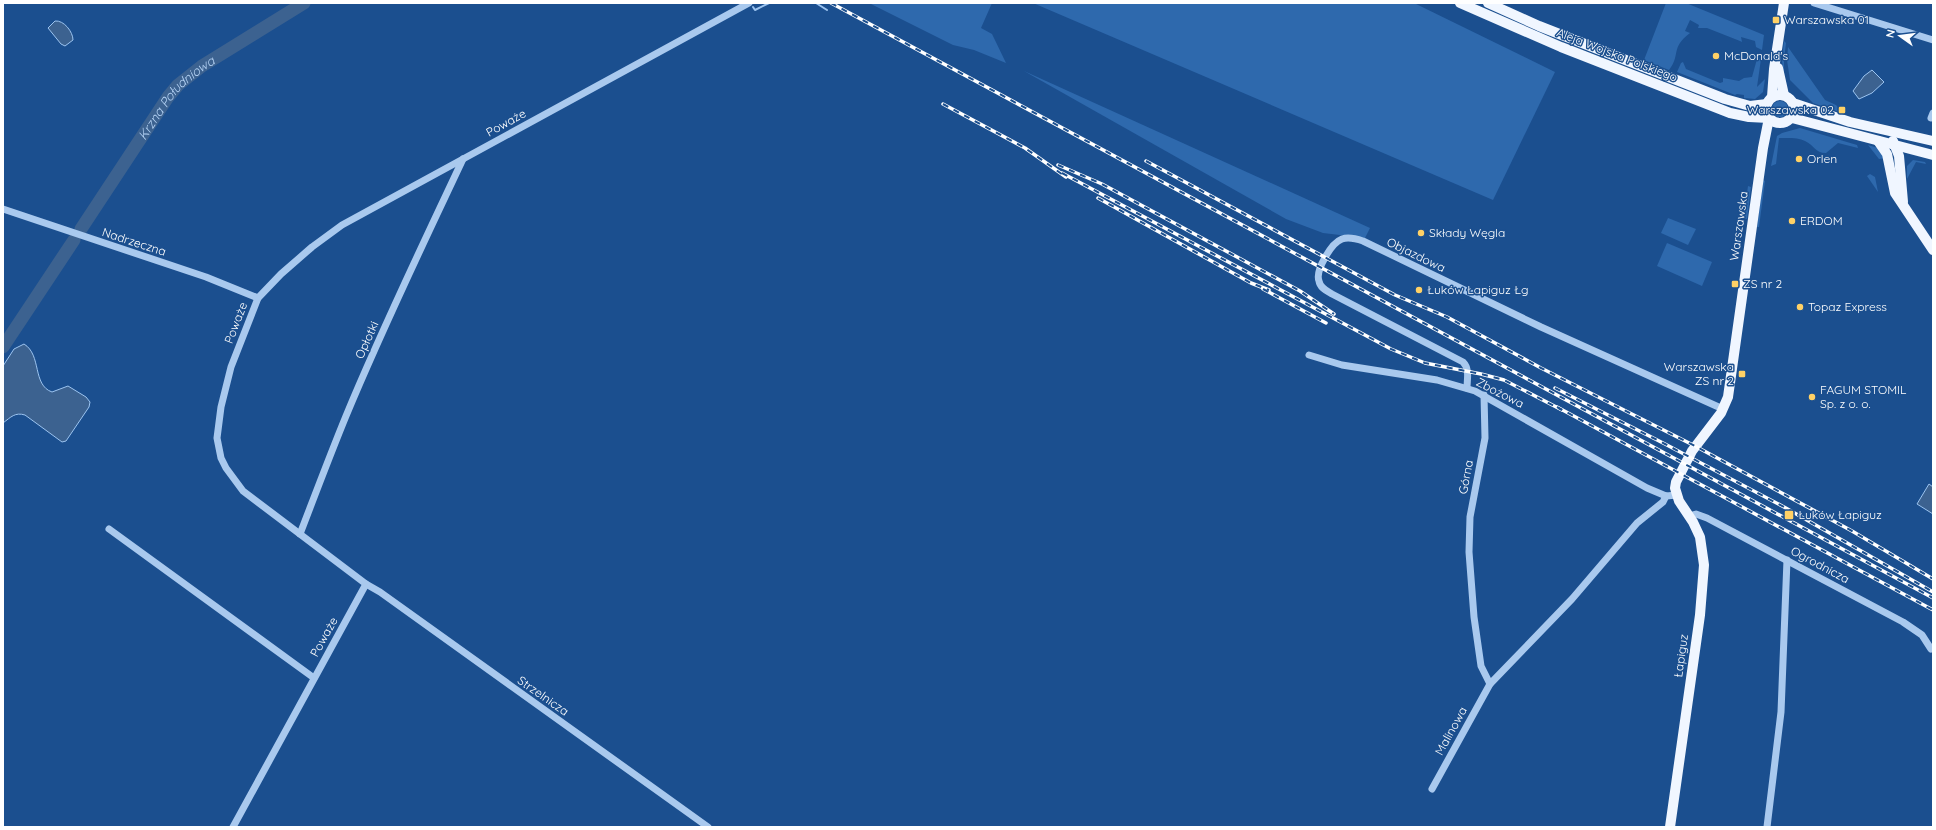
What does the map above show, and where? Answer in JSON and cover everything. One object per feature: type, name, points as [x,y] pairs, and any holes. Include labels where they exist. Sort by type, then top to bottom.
[{"type":"main road","name":"Aleja Wojska Polskiego","points":[[1460,3],[1554,45],[1725,111],[1749,117],[1769,118]]},
{"type":"main road","name":"Aleja Wojska Polskiego","points":[[1488,3],[1539,26],[1724,99],[1750,106],[1769,101]]},
{"type":"main road","points":[[1784,3],[1777,57],[1766,112],[1769,118],[1780,123],[1785,122],[1792,118],[1795,109],[1793,103]]},
{"type":"main road","points":[[1777,57],[1784,95],[1793,103],[1823,114],[1878,129],[1933,141]]},
{"type":"main road","points":[[1769,101],[1784,95]]},
{"type":"main road","name":"Warszawska","points":[[1677,495],[1675,488],[1679,473],[1697,443],[1717,420],[1723,409],[1730,384],[1769,118]]},
{"type":"main road","points":[[1792,118],[1933,155]]},
{"type":"main road","name":"Warszawska","points":[[1762,160],[1769,141],[1780,123]]},
{"type":"main road","points":[[1878,129],[1892,139],[1896,145],[1899,156],[1904,208]]},
{"type":"main road","points":[[1878,141],[1887,154],[1895,193],[1933,250]]},
{"type":"main road","points":[[1900,175],[1903,161],[1907,156],[1922,152]]},
{"type":"main road","name":"Łapiguz","points":[[1670,827],[1704,574],[1702,544],[1697,529],[1677,495]]},
{"type":"street","name":"Poważe","points":[[233,827],[366,584],[252,499],[235,482],[221,458],[218,448],[218,426],[225,387],[235,356],[258,298],[264,290],[307,252],[342,225],[749,3]]},
{"type":"street","points":[[1814,3],[1933,40]]},
{"type":"street","name":"Opłotki","points":[[300,534],[346,416],[379,339],[435,216],[464,159]]},
{"type":"street","name":"Nadrzeczna","points":[[3,209],[206,277],[258,298]]},
{"type":"street","name":"Objazdowa","points":[[1467,388],[1468,372],[1467,367],[1463,362],[1332,294],[1322,286],[1318,280],[1320,267],[1335,244],[1344,239],[1363,241],[1466,292],[1723,409]]},
{"type":"street","name":"Zbożowa","points":[[1308,355],[1342,365],[1437,380],[1484,394],[1647,488],[1666,496],[1677,495]]},
{"type":"street","name":"Górna","points":[[1484,394],[1485,438],[1470,517],[1470,564],[1474,617],[1481,666],[1490,684]]},
{"type":"street","name":"Malinowa","points":[[1432,789],[1490,684],[1572,599],[1637,523],[1663,502],[1666,496]]},
{"type":"street","name":"Ogrodnicza","points":[[1689,516],[1699,515],[1707,518],[1913,628],[1922,635],[1931,649]]},
{"type":"street","points":[[109,529],[314,678]]},
{"type":"street","points":[[1767,827],[1782,706],[1788,560]]},
{"type":"street","name":"Strzelnicza","points":[[366,584],[380,592],[708,827]]},
{"type":"shaded area","points":[[869,3],[992,3],[981,28],[992,34],[1006,63],[974,50],[953,45]]},
{"type":"shaded area","points":[[1033,3],[1414,3],[1555,72],[1493,200]]},
{"type":"shaded area","points":[[1666,3],[1686,3],[1764,35],[1762,50],[1756,47],[1755,41],[1741,37],[1742,42],[1707,28],[1698,28],[1699,25],[1690,20],[1685,31],[1690,33],[1680,43],[1673,65],[1669,70],[1644,60]]},
{"type":"shaded area","points":[[55,21],[65,24],[73,37],[73,40],[65,46],[61,44],[48,28]]},
{"type":"shaded area","points":[[1784,41],[1786,43],[1784,78],[1782,61]]},
{"type":"shaded area","points":[[1788,47],[1825,100],[1836,105],[1840,112],[1813,103],[1790,80],[1787,60]]},
{"type":"shaded area","points":[[1757,59],[1761,59],[1757,87],[1765,79],[1763,92],[1755,99],[1744,98],[1744,95],[1735,95],[1677,72],[1681,63],[1683,62],[1686,69],[1720,83],[1723,82],[1723,78],[1739,81],[1744,78],[1752,77]]},
{"type":"shaded area","points":[[1872,70],[1884,82],[1872,93],[1859,99],[1853,91],[1864,76]]},
{"type":"shaded area","points":[[1024,71],[1370,228],[1365,238],[1323,233],[1286,219]]},
{"type":"shaded area","points":[[1777,101],[1783,101],[1788,106],[1786,115],[1783,117],[1777,117],[1772,112],[1772,106]]},
{"type":"shaded area","points":[[1800,128],[1857,145],[1858,148],[1838,143],[1826,153],[1822,153],[1802,140],[1779,138],[1776,164],[1771,166],[1777,136]]},
{"type":"shaded area","points":[[1868,145],[1878,148],[1886,158],[1879,159]]},
{"type":"shaded area","points":[[1913,160],[1925,162],[1926,164],[1916,162],[1907,179],[1907,166]]},
{"type":"shaded area","points":[[1870,174],[1875,177],[1878,192],[1867,176]]},
{"type":"shaded area","points":[[1763,180],[1765,181],[1759,227],[1757,227]]},
{"type":"shaded area","points":[[1748,186],[1751,187],[1747,219],[1742,218],[1744,216]]},
{"type":"shaded area","points":[[1668,218],[1696,229],[1688,245],[1661,233]]},
{"type":"shaded area","points":[[1667,243],[1712,262],[1702,286],[1657,266]]},
{"type":"shaded area","points":[[24,344],[30,349],[33,355],[39,377],[46,388],[52,392],[68,386],[86,397],[90,402],[89,407],[66,441],[62,442],[22,414],[11,417],[3,423],[3,366],[14,349]]},
{"type":"shaded area","points":[[1929,484],[1933,487],[1933,514],[1917,504]]},
{"type":"waterway","name":"Krzna Południowa","points":[[81,229],[168,97],[178,85],[202,66],[304,3]]},
{"type":"waterway","points":[[753,7],[755,10],[769,3]]},
{"type":"waterway","points":[[816,3],[827,10]]},
{"type":"waterway","name":"Krzna Południowa","points":[[3,347],[74,240]]},
{"type":"railway","points":[[831,3],[1933,598]]},
{"type":"railway","points":[[943,104],[1025,148],[1066,177]]},
{"type":"railway","points":[[1146,161],[1395,295],[1447,317],[1541,368],[1695,446],[1852,531],[1933,579]]},
{"type":"railway","points":[[1058,165],[1102,184],[1300,291],[1334,314]]},
{"type":"railway","points":[[1062,173],[1391,349],[1425,363],[1504,380],[1562,410]]},
{"type":"railway","points":[[1098,198],[1251,283],[1269,290]]},
{"type":"railway","points":[[1263,289],[1326,323]]},
{"type":"railway","points":[[1555,388],[1784,507],[1933,592]]},
{"type":"railway","points":[[1557,407],[1933,610]]},
{"type":"place","name":"Warszawska 01","points":[[1776,20]]},
{"type":"place","name":"McDonald's","points":[[1716,56]]},
{"type":"place","name":"Warszawska 02","points":[[1842,110]]},
{"type":"place","name":"Orlen","points":[[1799,159]]},
{"type":"place","name":"ERDOM","points":[[1792,221]]},
{"type":"place","name":"Składy Węgla","points":[[1421,233]]},
{"type":"place","name":"ZS nr 2","points":[[1735,284]]},
{"type":"place","name":"Łuków Łapiguz Łg","points":[[1419,290]]},
{"type":"place","name":"Topaz Express","points":[[1800,307]]},
{"type":"place","name":"Warszawska ZS nr 2","points":[[1742,374]]},
{"type":"place","name":"FAGUM STOMIL Sp. z o. o.","points":[[1812,397]]},
{"type":"place","name":"Łuków Łapiguz","points":[[1789,515]]}]
